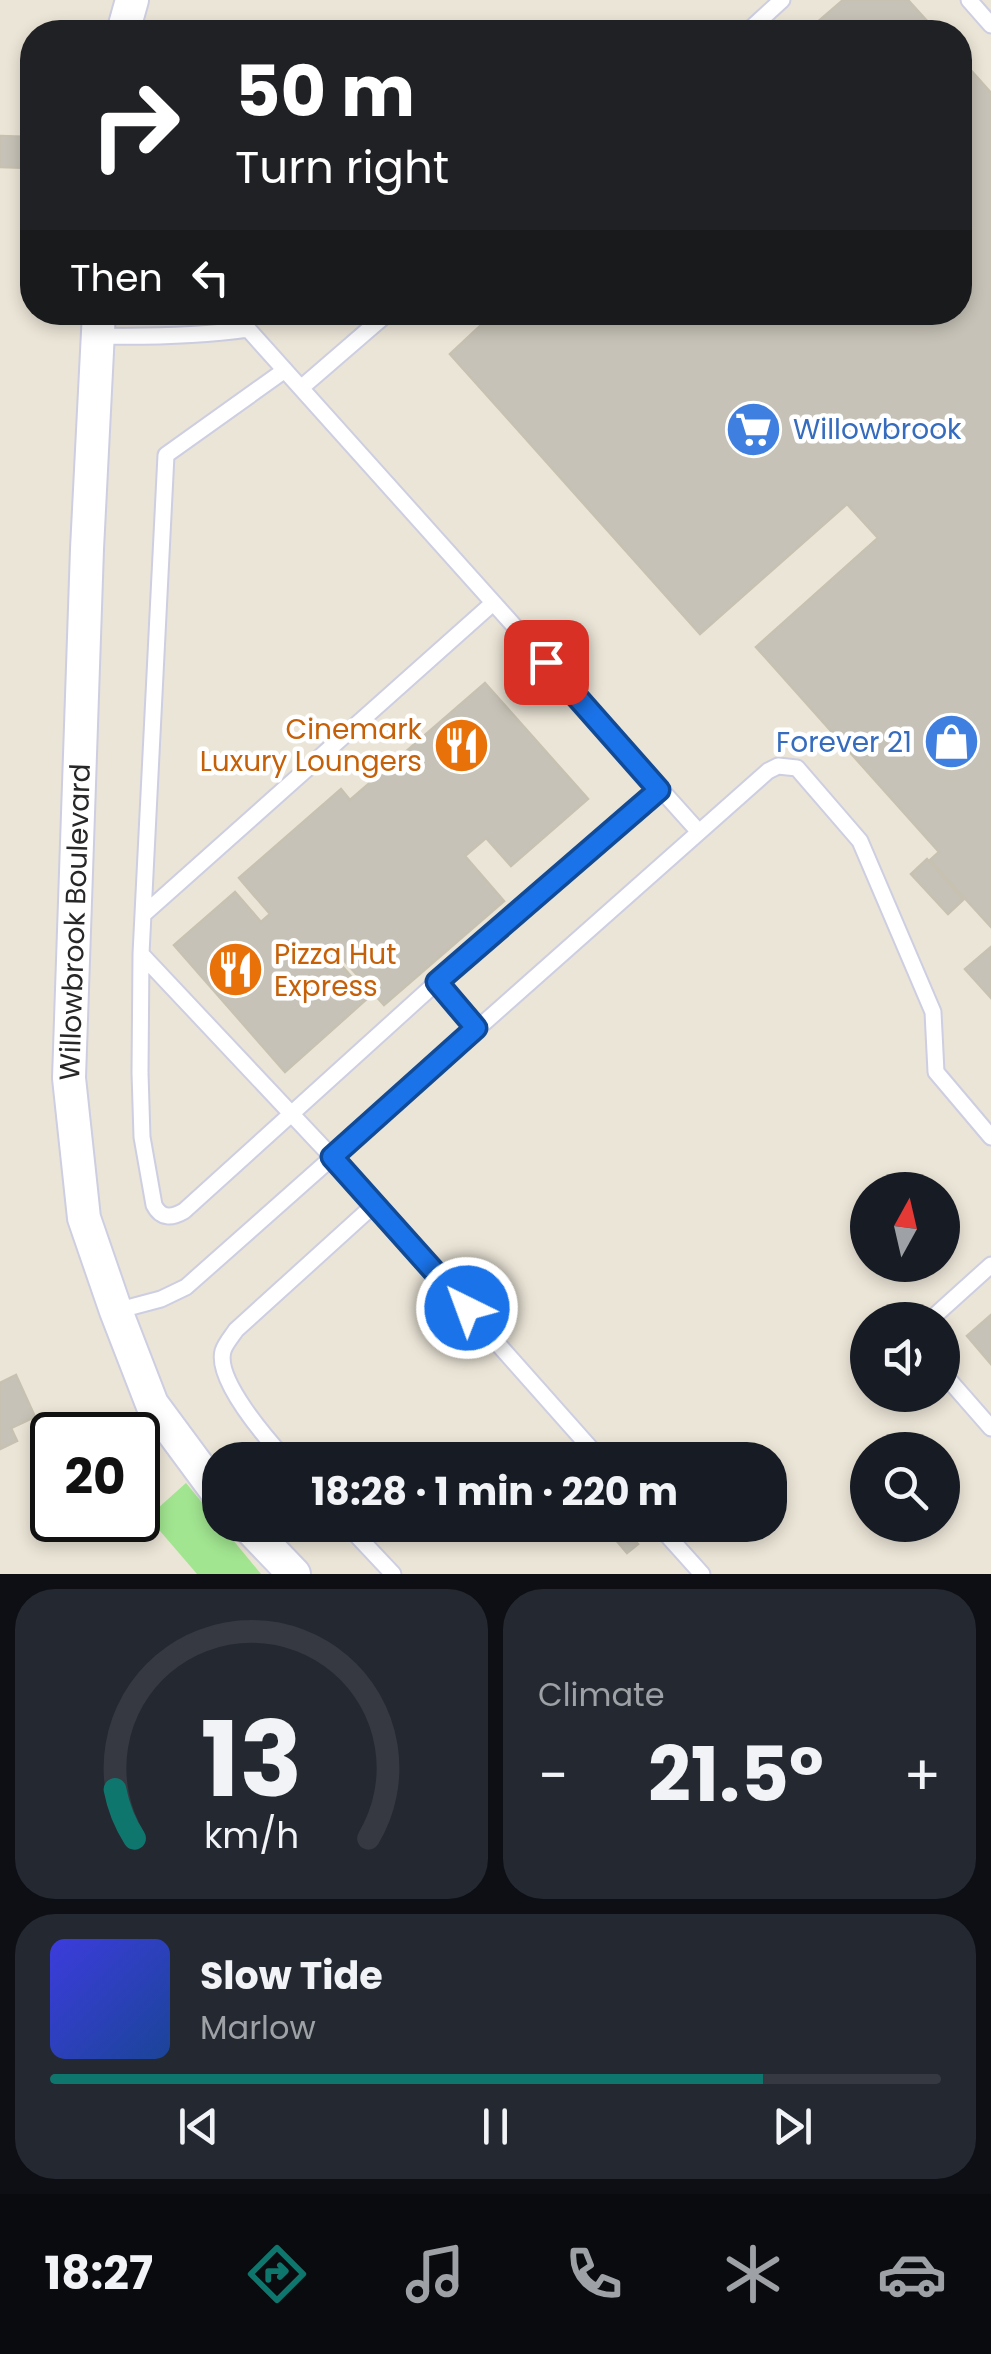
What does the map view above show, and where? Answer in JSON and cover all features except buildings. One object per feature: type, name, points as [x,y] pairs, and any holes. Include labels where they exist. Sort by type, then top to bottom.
[{"type":"street","name":"Willowbrook Boulevard","points":[[98,325],[69,1078],[84,1218],[152,1404],[202,1472]]},
{"type":"street","points":[[263,1542],[294,1574]]},
{"type":"lane","points":[[760,20],[782,0]]},
{"type":"lane","points":[[969,0],[991,25]]},
{"type":"lane","points":[[102,325],[159,338],[248,329],[699,832]]},
{"type":"lane","points":[[302,388],[374,325]]},
{"type":"lane","points":[[285,370],[166,455],[142,954],[140,1073],[142,1137],[158,1213],[166,1217],[184,1211],[437,982],[659,790]]},
{"type":"lane","points":[[144,914],[493,603]]},
{"type":"lane","points":[[116,1311],[161,1299],[186,1287],[778,766],[797,768],[860,841],[933,1012],[936,1072],[991,1137]]},
{"type":"lane","points":[[142,954],[332,1157],[585,1442]]},
{"type":"lane","points":[[437,982],[476,1028]]},
{"type":"lane","points":[[269,1442],[257,1429],[223,1370],[223,1350],[236,1330],[374,1204]]},
{"type":"lane","points":[[950,1302],[991,1265]]},
{"type":"lane","points":[[960,1393],[991,1428]]},
{"type":"lane","points":[[363,1542],[392,1574]]},
{"type":"lane","points":[[673,1542],[702,1574]]},
{"type":"green space","points":[[186,1483],[202,1502],[202,1542],[235,1542],[261,1574],[197,1574],[160,1531],[160,1506]]},
{"type":"place","name":"Willowbrook","points":[[754,429]]},
{"type":"place","name":"Forever 21","points":[[951,742]]},
{"type":"place","name":"Cinemark Luxury Loungers","points":[[461,745]]},
{"type":"place","name":"Pizza Hut Express","points":[[235,970]]},
{"type":"route","points":[[467,1308],[332,1157],[476,1028],[437,982],[659,790],[546,662]]}]
